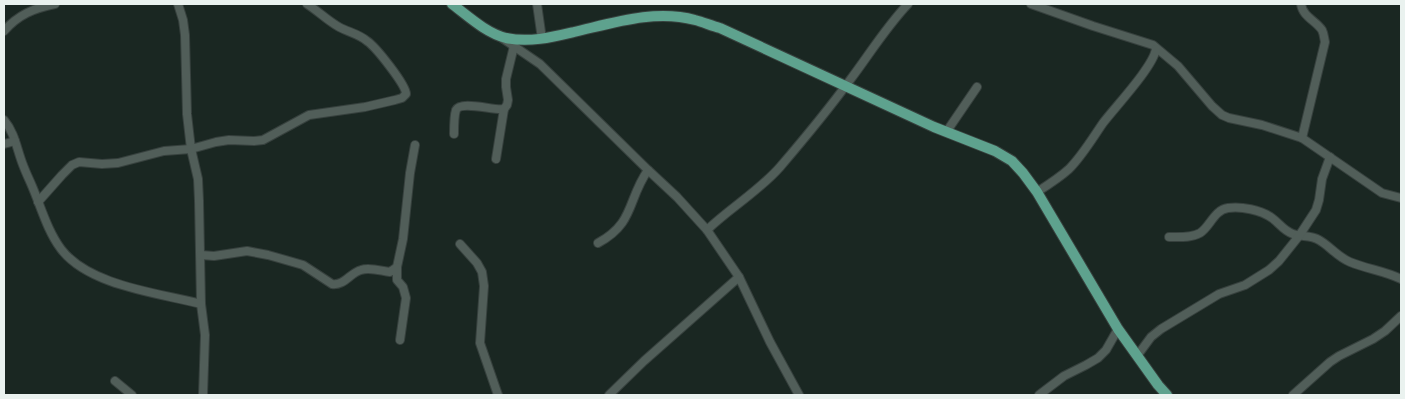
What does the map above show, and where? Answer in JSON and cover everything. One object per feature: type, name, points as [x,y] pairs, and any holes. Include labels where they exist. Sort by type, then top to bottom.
[{"type":"main road","points":[[452,4],[496,34],[506,38],[517,39],[542,38],[637,18],[666,16],[694,19],[720,28],[995,151],[1012,161],[1038,192],[1118,328],[1167,395]]},
{"type":"street","points":[[4,31],[16,18],[55,4]]},
{"type":"street","points":[[178,4],[185,34],[187,114],[191,149],[198,179],[201,304],[205,335],[203,395]]},
{"type":"street","points":[[38,202],[72,165],[79,162],[118,163],[164,150],[191,149],[229,140],[263,140],[309,115],[365,107],[402,98],[406,94],[403,84],[370,42],[336,25],[308,4]]},
{"type":"street","points":[[537,4],[542,38]]},
{"type":"street","points":[[708,230],[722,215],[764,182],[778,168],[846,85],[908,4]]},
{"type":"street","points":[[1031,4],[1093,26],[1150,43],[1178,66],[1222,115],[1302,138],[1382,193],[1401,198]]},
{"type":"street","points":[[1302,4],[1306,15],[1323,31],[1325,42],[1302,138]]},
{"type":"street","points":[[496,34],[540,64],[677,197],[708,230],[739,277],[770,342],[799,395]]},
{"type":"street","points":[[496,159],[504,109],[508,100],[506,79],[514,46]]},
{"type":"street","points":[[1038,192],[1068,170],[1078,158],[1145,70],[1156,49]]},
{"type":"street","points":[[947,131],[977,87]]},
{"type":"street","points":[[454,134],[456,110],[461,105],[504,109]]},
{"type":"street","points":[[4,120],[10,128],[44,217],[66,255],[85,269],[102,278],[130,288],[201,304]]},
{"type":"street","points":[[4,144],[15,141]]},
{"type":"street","points":[[400,340],[406,298],[403,287],[397,280],[396,267],[403,239],[415,145]]},
{"type":"street","points":[[1137,356],[1151,337],[1161,329],[1219,294],[1245,286],[1279,261],[1299,236],[1316,210],[1322,179],[1330,157]]},
{"type":"street","points":[[598,243],[618,229],[624,221],[641,180],[648,170]]},
{"type":"street","points":[[1169,237],[1199,234],[1220,211],[1226,208],[1253,210],[1271,217],[1285,231],[1319,240],[1332,252],[1351,263],[1401,279]]},
{"type":"street","points":[[460,244],[477,263],[482,272],[484,286],[480,343],[498,395]]},
{"type":"street","points":[[201,255],[214,256],[247,251],[268,255],[303,265],[336,285],[355,272],[368,269],[390,272],[396,267]]},
{"type":"street","points":[[609,395],[644,361],[739,277]]},
{"type":"street","points":[[1293,395],[1330,362],[1374,339],[1401,316]]},
{"type":"street","points":[[1040,395],[1064,376],[1098,358],[1106,350],[1118,328]]},
{"type":"street","points":[[115,381],[132,395]]}]
